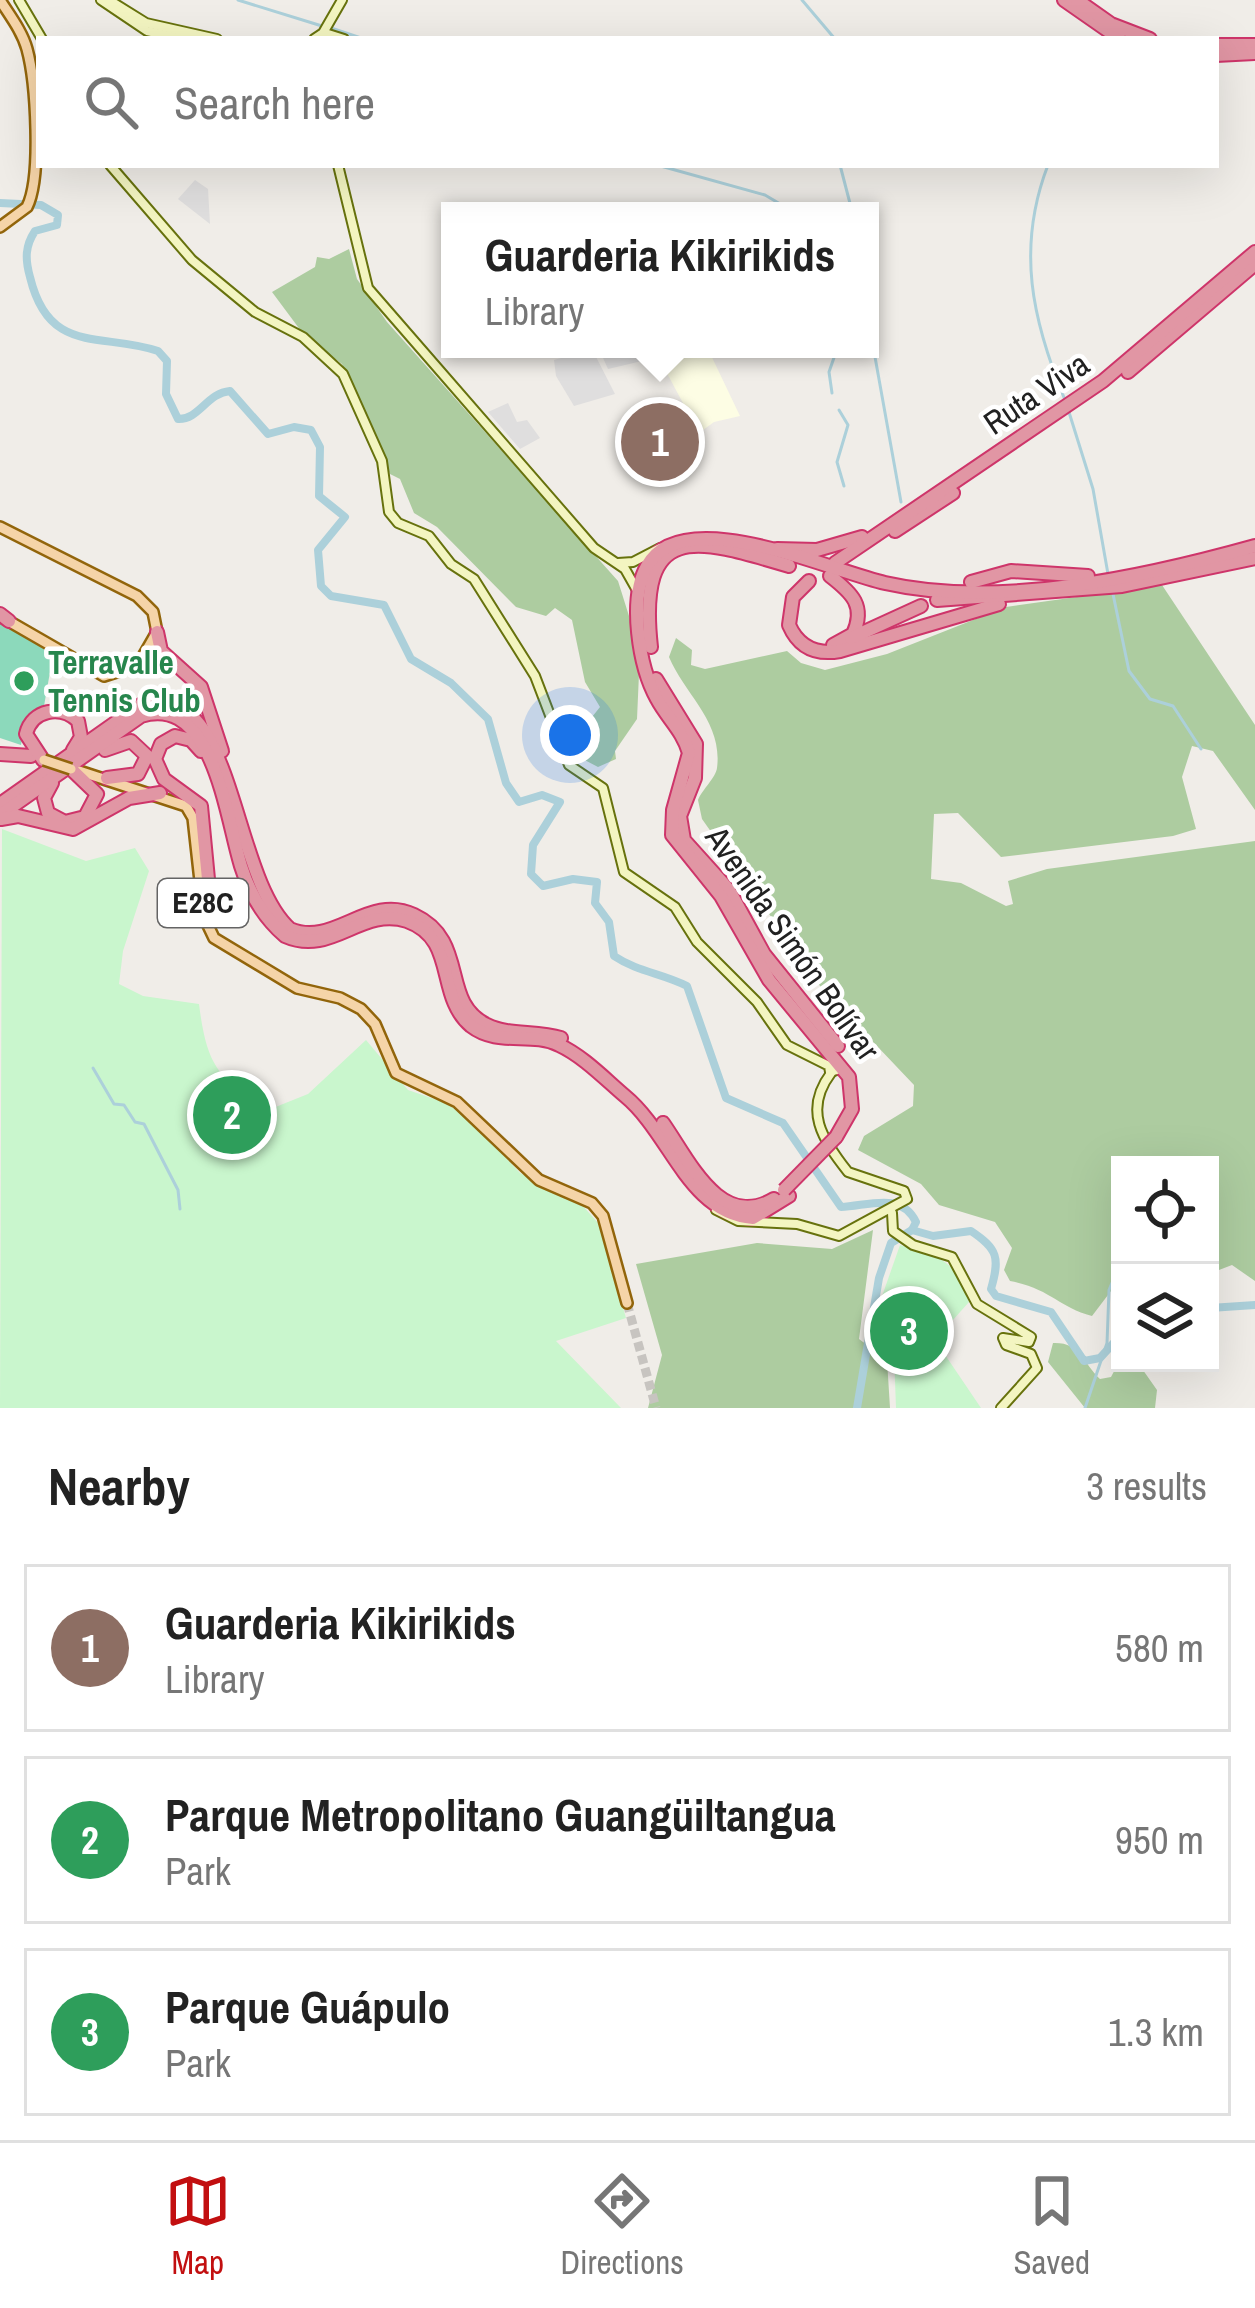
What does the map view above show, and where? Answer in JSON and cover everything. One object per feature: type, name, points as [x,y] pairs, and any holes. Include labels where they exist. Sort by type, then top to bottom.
[{"type":"highway","points":[[1064,0],[1116,36]]},
{"type":"highway","points":[[1077,0],[1111,24],[1142,36]]},
{"type":"highway","points":[[1219,46],[1255,52]]},
{"type":"highway","points":[[1219,56],[1255,52]]},
{"type":"highway","points":[[1222,281],[1255,242]]},
{"type":"highway","name":"Ruta Viva","points":[[827,574],[880,532],[1091,391],[1255,253]]},
{"type":"highway","name":"Ruta Viva","points":[[827,574],[1105,390],[1255,265]]},
{"type":"highway","points":[[638,592],[646,567],[661,548],[690,536],[817,550],[880,532]]},
{"type":"highway","name":"Avenida Simón Bolívar","points":[[785,1196],[860,1110],[856,1072],[764,954],[729,890],[680,828],[698,757],[692,733],[657,680],[647,599],[660,563],[675,550],[698,543],[920,599],[1039,596],[1153,582],[1255,558]]},
{"type":"highway","points":[[756,546],[920,591],[1094,581],[1255,546]]},
{"type":"highway","points":[[971,582],[1011,571],[1084,574],[1094,581]]},
{"type":"highway","points":[[827,574],[790,603],[789,626],[801,644],[819,652],[1039,596]]},
{"type":"highway","points":[[827,574],[859,607],[856,627],[843,642]]},
{"type":"highway","points":[[827,574],[800,598],[798,628],[814,644],[843,642],[921,606]]},
{"type":"highway","name":"Avenida Simón Bolívar","points":[[638,592],[650,683],[689,753],[673,810],[672,835],[721,896],[770,980],[849,1077],[852,1109],[838,1140]]},
{"type":"highway","points":[[157,632],[161,651],[201,687],[254,875],[290,929],[322,934],[374,911],[411,913],[447,944],[457,990],[471,1012],[500,1029],[544,1032],[572,1043],[646,1103],[725,1204],[750,1209],[785,1196]]},
{"type":"highway","points":[[0,817],[142,704],[171,700],[199,718],[230,787]]},
{"type":"highway","points":[[74,762],[141,716],[160,711],[188,722],[212,767],[250,888],[285,936],[324,943],[385,918],[423,929],[443,955],[450,998],[468,1024],[496,1038],[559,1045],[578,1058],[648,1117],[712,1206],[753,1218],[785,1196]]},
{"type":"highway","points":[[39,759],[26,734],[32,719],[66,712],[78,722],[74,762],[97,794],[85,817],[64,822],[48,813],[44,798],[56,777]]},
{"type":"highway","points":[[202,891],[208,872],[201,806],[164,779],[154,759],[165,741],[180,736],[195,744],[212,767]]},
{"type":"highway","points":[[0,794],[123,741],[143,748],[146,763],[138,775],[106,778]]},
{"type":"highway","points":[[0,750],[39,759]]},
{"type":"highway","points":[[0,804],[29,784]]},
{"type":"highway","points":[[0,817],[73,829],[129,798],[160,794]]},
{"type":"highway","points":[[804,1019],[829,1068],[849,1077]]},
{"type":"main road","points":[[0,0],[23,38],[30,64],[35,171],[31,200],[0,227]]},
{"type":"main road","points":[[0,527],[137,596],[148,605],[157,632],[138,664],[104,676],[3,617]]},
{"type":"main road","points":[[39,759],[74,762],[106,778],[160,794]]},
{"type":"main road","name":"E28C","points":[[160,794],[190,812],[208,930],[218,941],[297,988],[361,1009],[375,1024],[396,1073],[457,1102],[519,1166],[597,1213],[626,1304]]},
{"type":"street","points":[[20,0],[40,36]]},
{"type":"street","points":[[105,0],[147,31],[170,36]]},
{"type":"street","points":[[105,0],[146,23],[204,36]]},
{"type":"street","points":[[318,36],[342,0]]},
{"type":"street","points":[[323,33],[334,36]]},
{"type":"street","points":[[113,168],[192,260],[255,311],[303,337],[343,374],[382,461],[389,512],[398,523],[432,539],[491,604],[535,676],[569,765],[603,788],[624,872],[675,907],[697,942],[757,1002],[787,1045],[829,1068],[816,1099],[820,1130],[848,1172],[906,1193],[906,1199],[893,1210],[839,1236],[797,1224],[738,1221],[712,1206]]},
{"type":"street","points":[[339,168],[368,288],[594,548],[617,563],[638,592]]},
{"type":"street","points":[[617,563],[640,560],[661,548]]},
{"type":"street","points":[[785,1196],[797,1224]]},
{"type":"street","points":[[893,1210],[893,1232],[904,1241],[952,1257],[977,1304],[1031,1337],[1029,1342],[1003,1338],[1006,1345],[1031,1354],[1037,1368],[1001,1408]]},
{"type":"shaded area","points":[[195,180],[208,189],[210,224],[178,199]]},
{"type":"shaded area","points":[[597,358],[615,394],[574,406],[556,376],[554,360]]},
{"type":"shaded area","points":[[603,358],[642,361],[608,369]]},
{"type":"shaded area","points":[[659,358],[712,358],[740,416],[714,422],[699,433]]},
{"type":"shaded area","points":[[508,403],[517,422],[527,420],[540,438],[520,449],[488,412]]},
{"type":"green space","points":[[349,249],[357,279],[387,322],[618,581],[640,651],[637,719],[615,751],[616,759],[598,767],[577,756],[567,734],[584,727],[600,707],[585,682],[572,620],[555,608],[546,616],[516,607],[437,527],[414,513],[400,479],[390,474],[342,364],[304,335],[272,292],[315,267],[317,257],[329,259]]},
{"type":"green space","points":[[1162,585],[1255,725],[1255,810],[1213,751],[1192,746],[1182,777],[1196,829],[1173,836],[1001,857],[958,813],[934,814],[931,879],[961,883],[1006,906],[1013,904],[1008,881],[1047,869],[1255,841],[1255,1281],[1232,1265],[1219,1270],[1219,1156],[1111,1156],[1111,1291],[1092,1316],[1010,1281],[1004,1270],[1012,1248],[995,1222],[939,1205],[921,1184],[858,1150],[864,1136],[913,1106],[914,1085],[820,986],[702,819],[698,800],[717,768],[717,752],[709,723],[669,657],[676,638],[692,650],[691,665],[705,669],[787,651],[801,663],[825,670],[887,654],[1006,607]]},
{"type":"green space","name":"Terravalle Tennis Club","points":[[0,620],[53,655],[44,706],[26,718],[21,745],[0,738]]},
{"type":"green space","points":[[2,829],[86,861],[135,848],[149,871],[123,951],[119,984],[143,996],[199,1004],[211,1057],[239,1089],[273,1108],[308,1094],[366,1040],[408,1090],[446,1103],[473,1122],[520,1173],[582,1205],[599,1224],[626,1318],[556,1341],[621,1408],[0,1408]]},
{"type":"green space","points":[[873,1230],[859,1339],[887,1360],[890,1408],[648,1408],[662,1355],[636,1264],[757,1243],[832,1249]]},
{"type":"green space","points":[[900,1245],[945,1262],[958,1276],[969,1302],[935,1340],[981,1408],[896,1408],[894,1354],[874,1346],[880,1302]]},
{"type":"green space","points":[[1053,1343],[1075,1349],[1100,1379],[1114,1372],[1144,1372],[1157,1390],[1155,1408],[1085,1408],[1048,1362]]},
{"type":"waterway","points":[[238,0],[322,26]]},
{"type":"waterway","points":[[802,0],[832,36]]},
{"type":"waterway","points":[[331,28],[355,36]]},
{"type":"waterway","points":[[668,168],[777,202]]},
{"type":"waterway","points":[[841,168],[850,202]]},
{"type":"waterway","points":[[1047,168],[1033,225],[1032,284],[1044,341],[1065,400]]},
{"type":"waterway","points":[[0,203],[41,205],[58,215],[57,225],[35,231],[28,247],[28,270],[39,302],[64,330],[158,351],[167,361],[166,394],[178,419],[230,391],[268,434],[294,427],[311,430],[320,447],[319,496],[345,517],[318,550],[321,586],[331,596],[384,605],[411,659],[451,683],[488,719],[506,783],[519,802],[542,795],[560,802],[533,845],[531,874],[543,886],[573,879],[597,882],[595,903],[609,922],[614,956],[687,986],[726,1098],[783,1123],[841,1207],[893,1203],[910,1212],[916,1222],[912,1230],[933,1236],[971,1231],[995,1255],[991,1289],[996,1296],[1051,1312],[1084,1361],[1100,1358],[1111,1346]]},
{"type":"waterway","points":[[832,393],[829,372],[834,358]]},
{"type":"waterway","points":[[875,358],[901,502]]},
{"type":"waterway","points":[[1068,409],[1093,489],[1108,574]]},
{"type":"waterway","points":[[839,410],[848,425],[837,462],[844,486]]},
{"type":"waterway","points":[[1113,594],[1129,671],[1150,699],[1173,706],[1201,749]]},
{"type":"waterway","points":[[93,1068],[114,1104],[124,1105],[135,1122],[144,1124],[178,1190],[180,1209]]},
{"type":"waterway","points":[[857,1408],[879,1278],[891,1243],[912,1230]]},
{"type":"waterway","points":[[1085,1408],[1107,1343],[1111,1285]]},
{"type":"waterway","points":[[1219,1307],[1255,1305]]},
{"type":"tunnel","points":[[627,1303],[656,1408]]},
{"type":"place","name":"Guarderia Kikirikids","points":[[660,442]]},
{"type":"place","name":"Terravalle Tennis Club","points":[[24,681]]},
{"type":"place","name":"Parque Metropolitano Guangüiltangua","points":[[232,1115]]},
{"type":"place","name":"Parque Guápulo","points":[[909,1331]]}]
